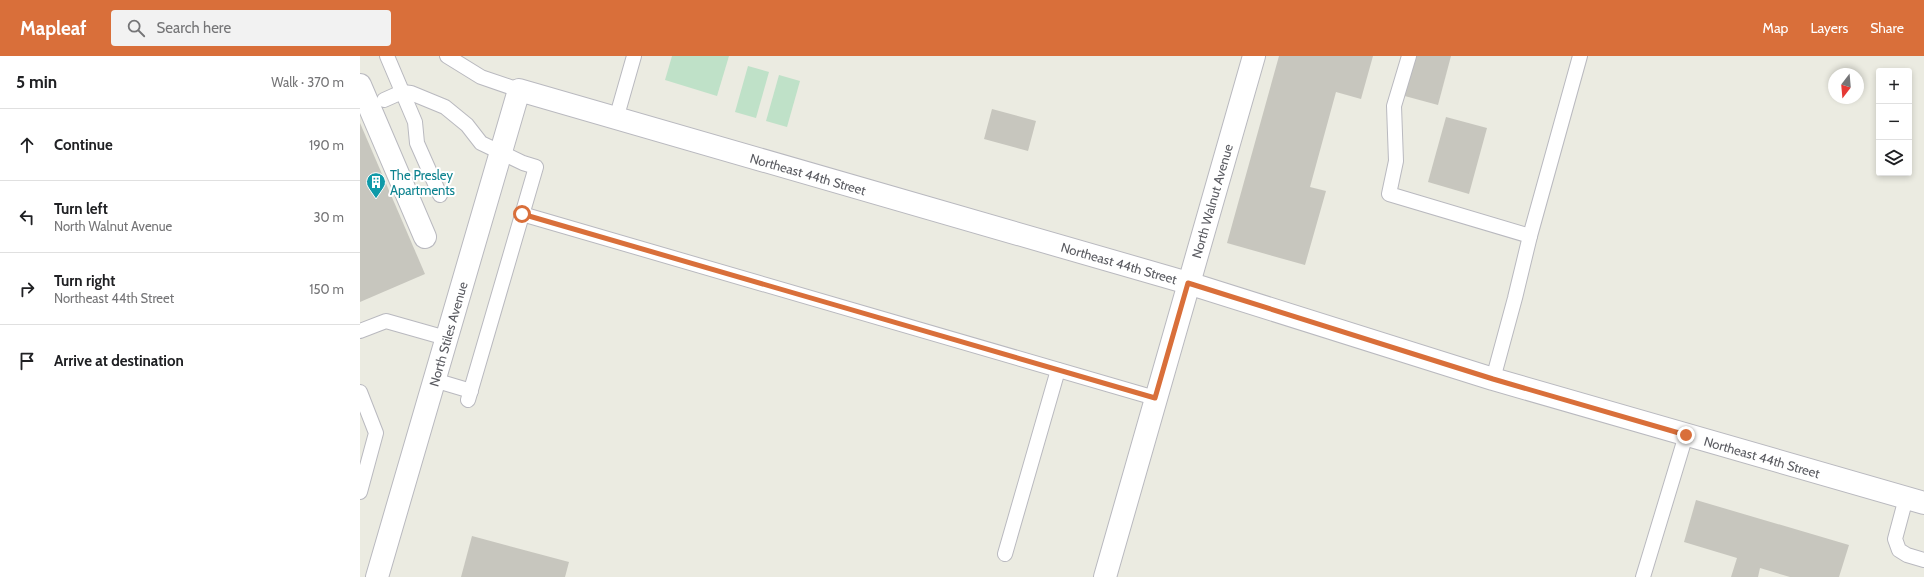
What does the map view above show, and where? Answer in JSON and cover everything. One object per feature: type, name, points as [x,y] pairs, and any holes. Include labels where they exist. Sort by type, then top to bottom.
[{"type":"street","name":"North Walnut Avenue","points":[[1105,577],[1254,56]]},
{"type":"street","points":[[360,85],[426,236]]},
{"type":"street","name":"Northeast 44th Street","points":[[519,90],[1188,283],[1493,379],[1915,501]]},
{"type":"street","name":"North Stiles Avenue","points":[[377,577],[519,90]]},
{"type":"lane","points":[[387,56],[415,122],[417,143],[440,195]]},
{"type":"lane","points":[[447,56],[481,77],[519,90]]},
{"type":"lane","points":[[616,119],[634,56]]},
{"type":"lane","points":[[1409,56],[1394,106],[1396,161],[1389,194],[1530,236]]},
{"type":"lane","points":[[1493,379],[1530,236],[1580,56]]},
{"type":"lane","points":[[384,100],[402,92],[411,93],[445,107],[467,125],[481,143],[523,164],[536,167],[470,395],[434,380]]},
{"type":"lane","points":[[522,214],[1155,398]]},
{"type":"lane","points":[[360,331],[386,321],[446,338]]},
{"type":"lane","points":[[1005,554],[1058,370]]},
{"type":"lane","points":[[360,392],[376,432],[360,492]]},
{"type":"lane","points":[[1643,577],[1686,435]]},
{"type":"lane","points":[[1915,501],[1896,539],[1899,550],[1907,555],[1924,560]]},
{"type":"green space","points":[[672,56],[729,56],[717,96],[665,80]]},
{"type":"green space","points":[[748,66],[769,72],[756,118],[735,112]]},
{"type":"green space","points":[[779,75],[800,81],[787,127],[766,121]]},
{"type":"building","points":[[1279,56],[1373,56],[1361,99],[1336,92],[1310,187],[1326,191],[1305,265],[1227,243]]},
{"type":"building","points":[[1412,56],[1451,56],[1438,105],[1401,95]]},
{"type":"building","points":[[992,109],[1036,121],[1028,151],[984,139]]},
{"type":"building","points":[[1446,117],[1487,128],[1469,194],[1428,182]]},
{"type":"building","name":"The Presley Apartments","points":[[360,123],[425,274],[360,302]]},
{"type":"building","points":[[1696,500],[1849,545],[1839,577],[1790,577],[1760,568],[1758,577],[1731,577],[1737,558],[1684,542]]},
{"type":"building","points":[[472,536],[569,562],[565,577],[461,577]]},
{"type":"place","name":"The Presley Apartments","points":[[376,199]]},
{"type":"route","points":[[522,214],[1155,398],[1188,283],[1493,379],[1686,435]]}]
